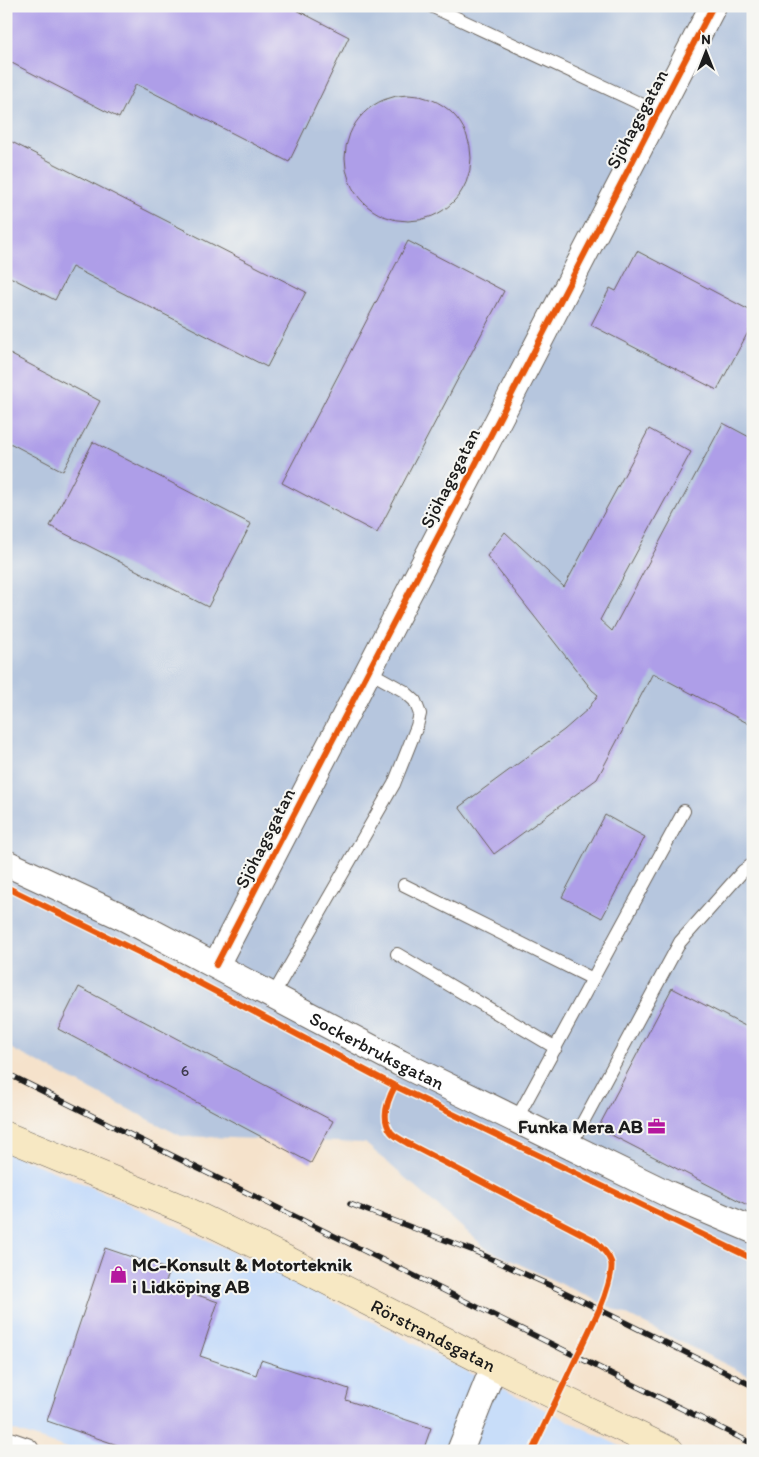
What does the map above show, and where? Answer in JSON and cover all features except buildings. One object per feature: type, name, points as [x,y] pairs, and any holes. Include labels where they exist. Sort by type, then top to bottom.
[{"type":"main road","name":"Rörstrandsgatan","points":[[6,1136],[185,1210],[281,1256],[494,1366],[670,1451]]},
{"type":"street","name":"Sjöhagsgatan","points":[[216,965],[713,6]]},
{"type":"street","name":"Sockerbruksgatan","points":[[6,863],[66,890],[216,965],[400,1063],[516,1120],[668,1194],[753,1230]]},
{"type":"street","points":[[460,1451],[494,1366]]},
{"type":"street","points":[[6,1444],[26,1451]]},
{"type":"lane","points":[[431,6],[658,112]]},
{"type":"lane","points":[[273,995],[394,784],[418,726],[420,714],[415,701],[404,691],[368,672]]},
{"type":"lane","points":[[516,1120],[684,811]]},
{"type":"lane","points":[[570,1146],[680,942],[743,871],[753,864]]},
{"type":"lane","points":[[404,885],[593,979]]},
{"type":"lane","points":[[396,954],[556,1048]]},
{"type":"shaded area","points":[[6,6],[753,6],[753,1378],[623,1313],[487,1249],[365,1143],[181,1136],[6,1046]]},
{"type":"shaded area","points":[[6,1152],[82,1183],[273,1270],[482,1379],[630,1451],[76,1451],[6,1428]]},
{"type":"railway","points":[[6,1073],[753,1444]]},
{"type":"railway","points":[[350,1204],[474,1251],[558,1289],[753,1386]]},
{"type":"cycle path","points":[[216,965],[713,6]]},
{"type":"cycle path","points":[[6,887],[167,966],[395,1086],[753,1259]]},
{"type":"cycle path","points":[[395,1086],[386,1109],[386,1121],[394,1135],[594,1240],[610,1259],[612,1266],[610,1278],[600,1308],[532,1451]]},
{"type":"place","name":"Funka Mera AB","points":[[657,1126]]},
{"type":"place","name":"MC-Konsult & Motorteknik i Lidköping AB","points":[[118,1275]]}]
